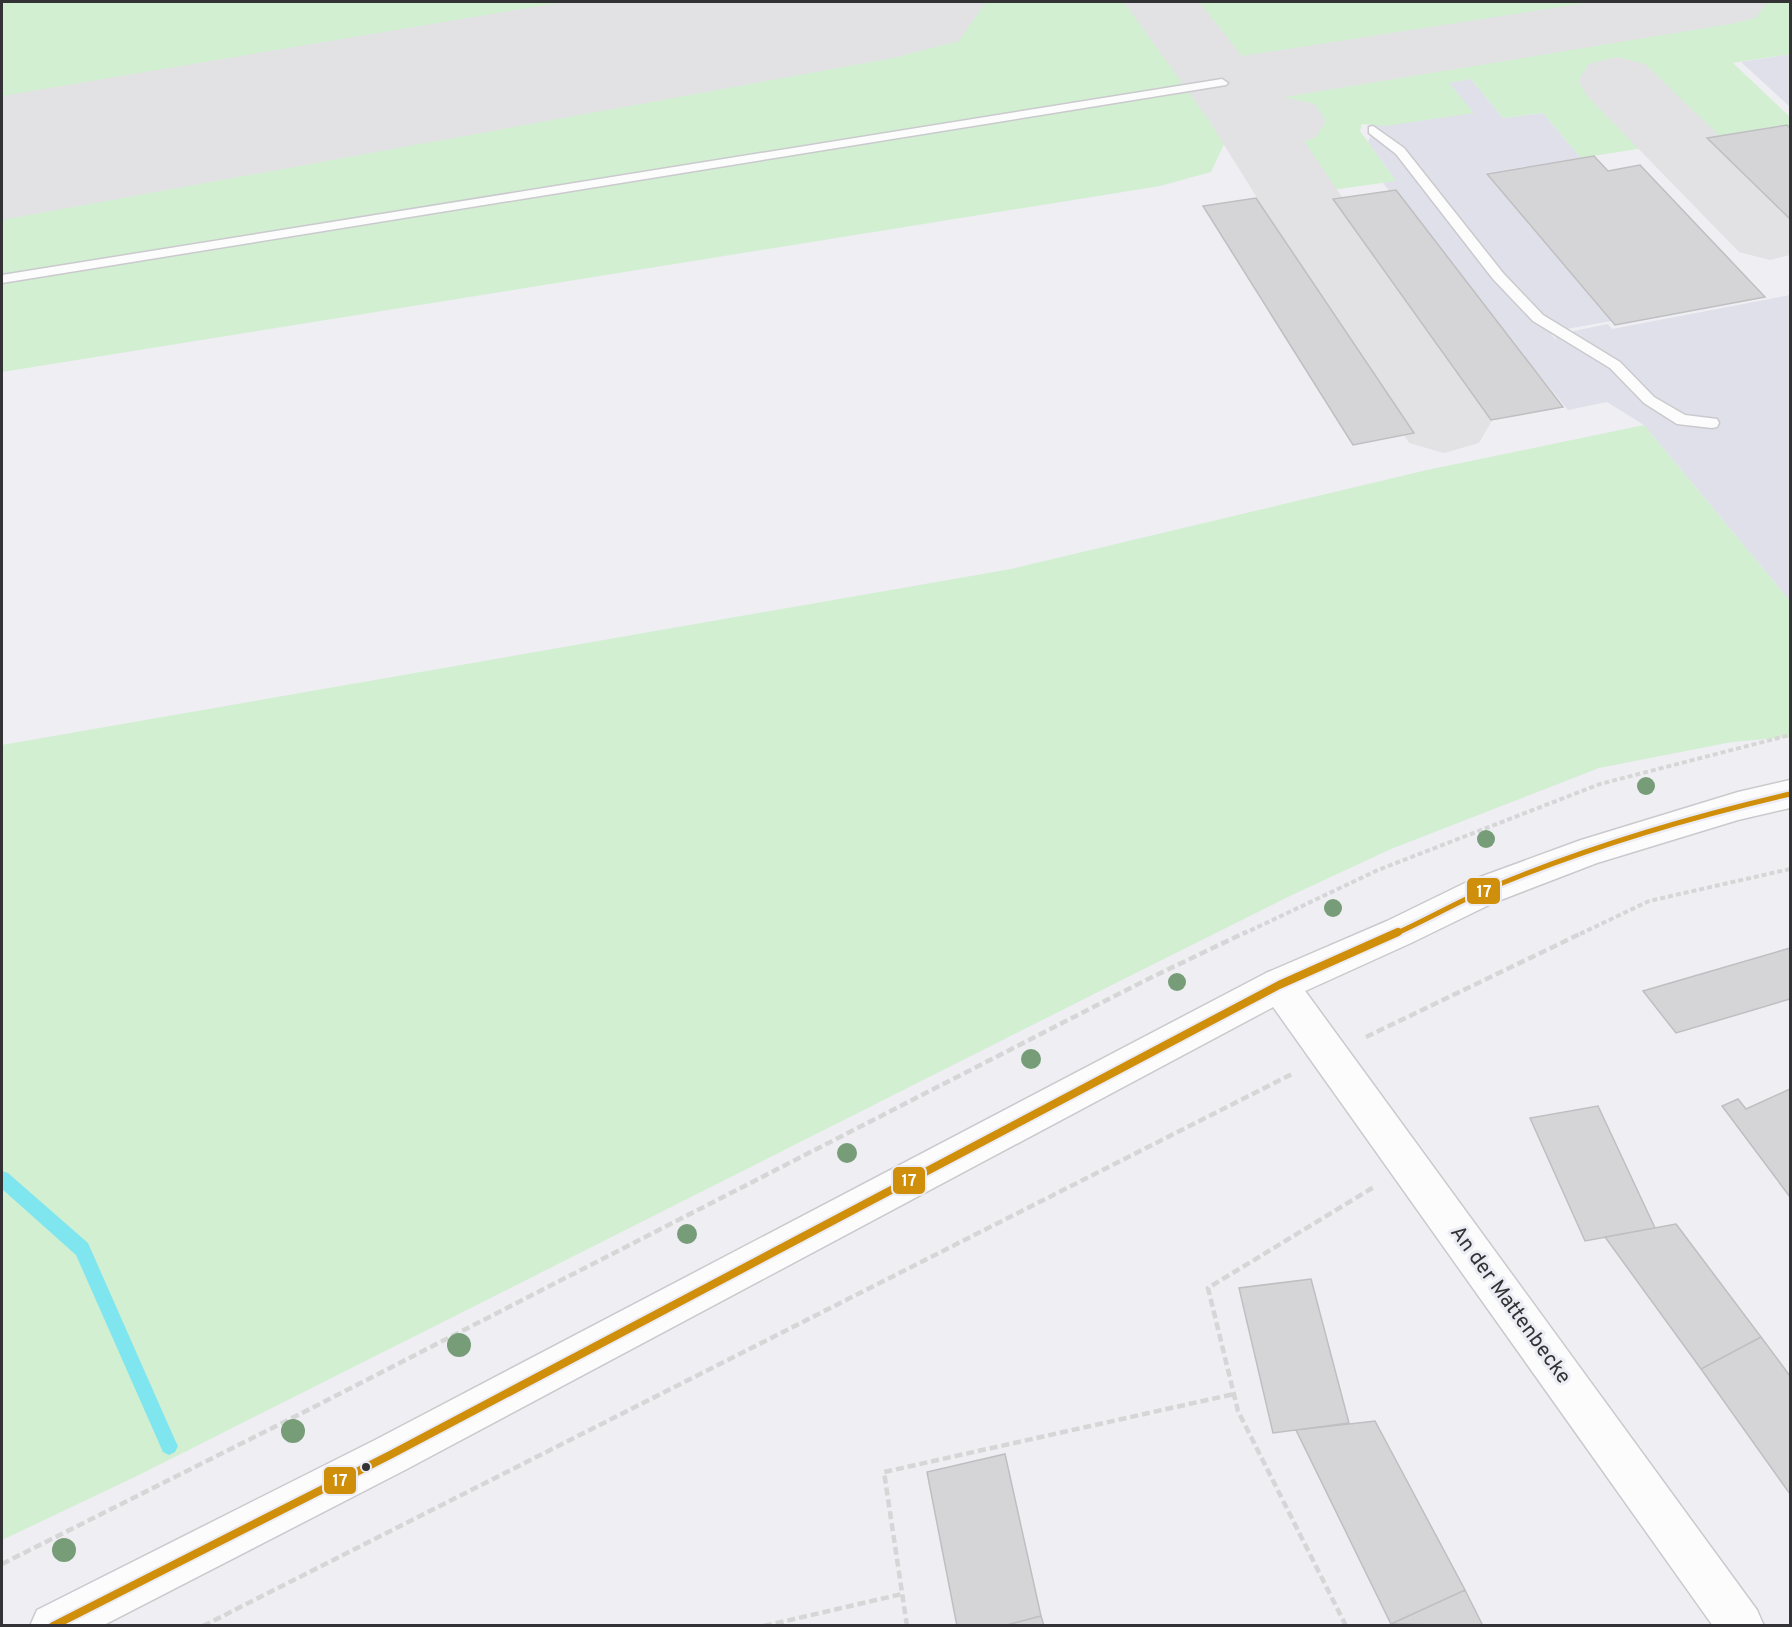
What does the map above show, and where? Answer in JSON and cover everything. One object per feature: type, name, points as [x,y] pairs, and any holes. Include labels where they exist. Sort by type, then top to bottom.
[{"type":"main road","points":[[53,1626],[390,1455],[1279,985],[1481,892],[1593,850],[1738,806],[1791,794]]},
{"type":"main road","name":"An der Mattenbecke","points":[[1279,985],[1741,1626]]},
{"type":"lane","points":[[2,279],[1222,83]]},
{"type":"lane","points":[[1373,130],[1400,151],[1498,276],[1538,318],[1615,365],[1649,400],[1682,420],[1712,423]]},
{"type":"path","points":[[2,1564],[310,1409],[1144,981],[1378,870],[1600,784],[1791,735]]},
{"type":"path","points":[[203,1626],[1329,1054],[1649,901],[1791,869]]},
{"type":"path","points":[[1346,1626],[1238,1411],[1209,1288],[1410,1165]]},
{"type":"path","points":[[907,1626],[884,1472],[1234,1394]]},
{"type":"path","points":[[764,1626],[902,1594]]},
{"type":"shaded area","points":[[1790,54],[1790,107],[1741,62]]},
{"type":"shaded area","points":[[1471,79],[1503,118],[1543,113],[1581,158],[1485,173],[1611,321],[1550,332],[1557,342],[1554,335],[1608,324],[1612,329],[1790,295],[1790,601],[1644,425],[1607,402],[1568,410],[1383,183],[1395,180],[1368,142],[1373,130],[1371,122],[1474,113],[1448,83]]},
{"type":"green space","points":[[2,2],[1790,2],[1790,54],[1733,63],[1790,117],[1790,136],[1780,126],[1581,158],[1543,113],[1503,118],[1471,79],[1449,83],[1474,113],[1385,126],[1362,124],[1360,131],[1396,181],[1303,194],[1263,134],[1226,140],[1211,172],[1160,186],[2,372]]},
{"type":"green space","points":[[1644,425],[1790,601],[1790,737],[1732,742],[1599,768],[1391,849],[1292,895],[139,1475],[2,1540],[2,745],[1011,569],[1427,470]]},
{"type":"building","points":[[1787,125],[1790,128],[1790,219],[1707,138]]},
{"type":"building","points":[[1594,156],[1608,171],[1640,165],[1765,297],[1615,325],[1487,174]]},
{"type":"building","points":[[1396,190],[1563,407],[1491,420],[1333,199]]},
{"type":"building","points":[[1256,198],[1414,433],[1353,445],[1203,206]]},
{"type":"building","points":[[1790,948],[1790,999],[1676,1033],[1643,991]]},
{"type":"building","points":[[1790,1089],[1790,1197],[1722,1106],[1738,1099],[1746,1109]]},
{"type":"building","points":[[1598,1106],[1655,1228],[1585,1241],[1530,1118]]},
{"type":"building","points":[[1676,1224],[1761,1337],[1701,1369],[1605,1237]]},
{"type":"building","points":[[1311,1279],[1349,1423],[1273,1433],[1239,1288]]},
{"type":"building","points":[[1761,1337],[1790,1376],[1790,1494],[1701,1369]]},
{"type":"building","points":[[1375,1421],[1465,1590],[1391,1624],[1296,1430]]},
{"type":"building","points":[[1005,1454],[1041,1616],[1003,1626],[957,1626],[927,1472]]},
{"type":"building","points":[[1465,1590],[1483,1626],[1391,1624]]},
{"type":"building","points":[[1041,1616],[1044,1626],[1003,1626]]},
{"type":"waterway","points":[[2,1179],[82,1249],[169,1446]]},
{"type":"taxiway","points":[[1161,2],[1247,117]]},
{"type":"taxiway","points":[[1222,83],[1730,2]]},
{"type":"taxiway","points":[[1617,81],[1770,233]]},
{"type":"taxiway","points":[[1247,117],[1286,121]]},
{"type":"taxiway","points":[[1247,117],[1444,419]]},
{"type":"runway","points":[[2,158],[893,2]]},
{"type":"transit line","name":"17","points":[[53,1626],[390,1455],[1279,985],[1399,932],[1481,892],[1593,850],[1738,806],[1790,794]]}]
